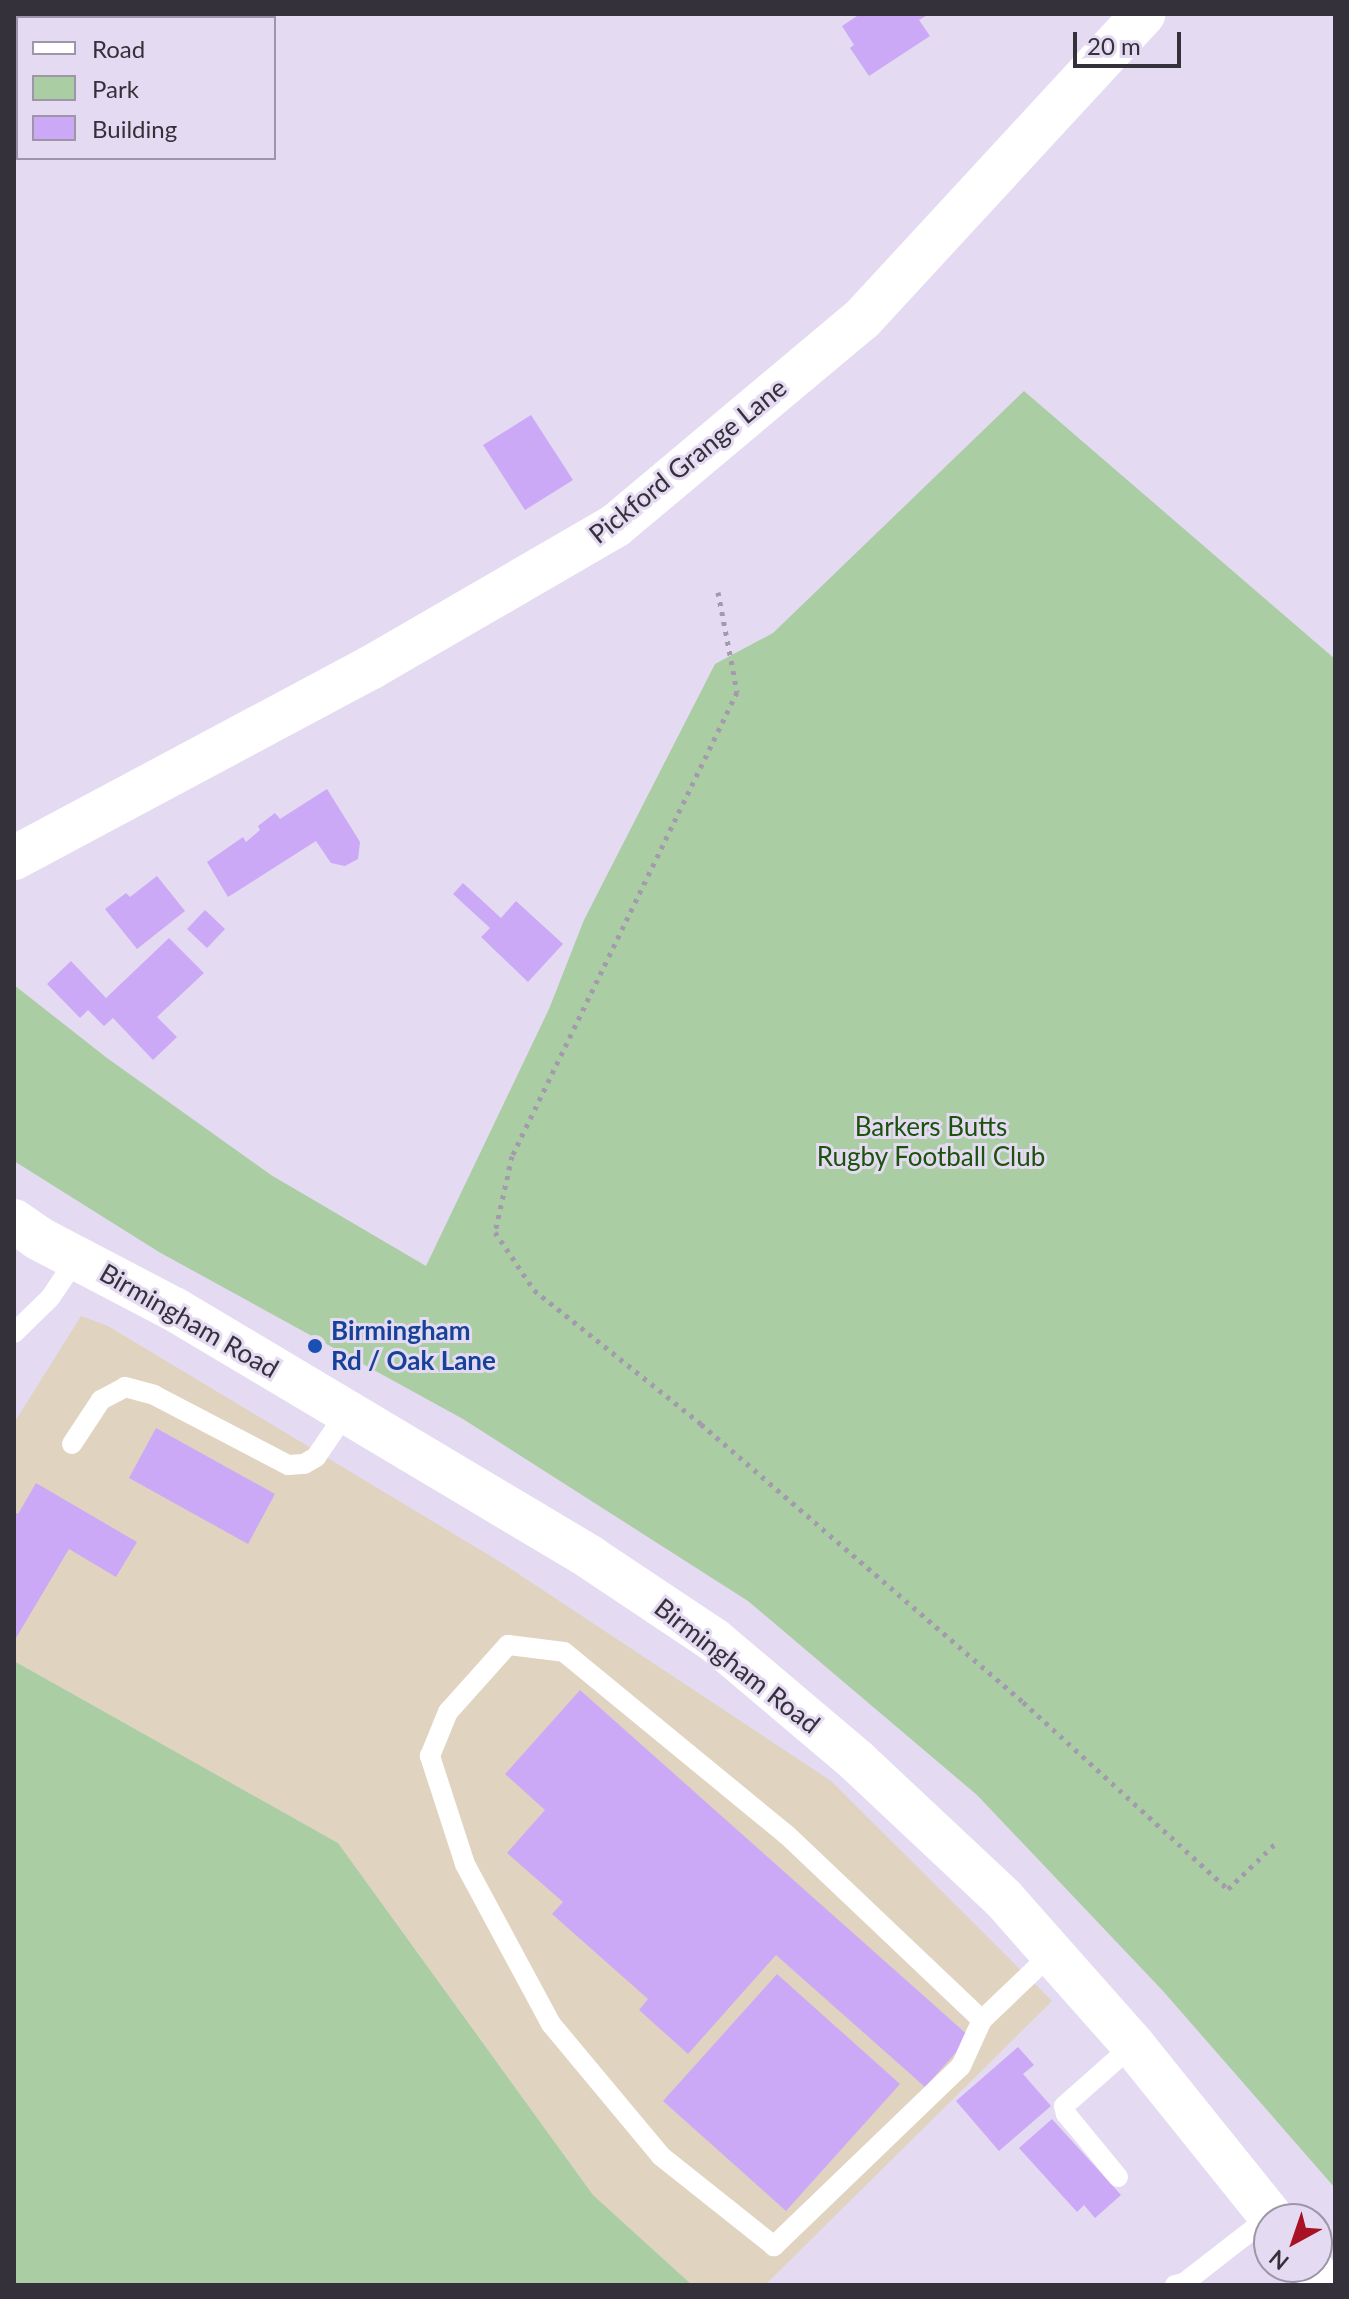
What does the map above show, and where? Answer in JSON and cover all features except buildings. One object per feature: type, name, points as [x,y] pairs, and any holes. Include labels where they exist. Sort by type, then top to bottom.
[{"type":"main road","name":"Pickford Grange Lane","points":[[14,858],[370,668],[615,526],[862,319],[1143,14]]},
{"type":"main road","name":"Birmingham Road","points":[[22,1231],[174,1309],[591,1558],[714,1640],[857,1761],[1003,1898],[1133,2045],[1261,2203]]},
{"type":"lane","points":[[14,1333],[50,1298],[77,1258]]},
{"type":"lane","points":[[72,1444],[101,1400],[125,1387],[154,1395],[288,1465],[304,1464],[316,1457],[346,1413]]},
{"type":"lane","points":[[982,2020],[787,1835],[564,1652],[508,1645],[448,1712],[430,1756],[465,1864],[551,2024],[661,2156],[774,2246],[961,2066],[982,2020],[1052,1953]]},
{"type":"lane","points":[[1118,2177],[1066,2114],[1064,2106],[1133,2045]]},
{"type":"lane","points":[[1175,2285],[1184,2283],[1253,2231]]},
{"type":"path","points":[[718,592],[737,692],[512,1156],[495,1232],[534,1290],[701,1424],[1023,1702],[1228,1889],[1276,1843]]},
{"type":"shaded area","points":[[81,1316],[108,1326],[502,1563],[831,1781],[1052,2001],[765,2285],[692,2285],[593,2195],[338,1843],[14,1661],[14,1423]]},
{"type":"green space","name":"Barkers Butts Rugby Football Club","points":[[1024,391],[1335,659],[1335,2188],[1163,1991],[977,1795],[748,1601],[463,1419],[159,1252],[14,1161],[14,985],[107,1058],[271,1175],[426,1266],[549,1009],[584,920],[715,664],[773,633]]},
{"type":"green space","points":[[14,1661],[338,1843],[593,2195],[692,2285],[14,2285]]},
{"type":"place","name":"Birmingham Rd / Oak Lane","points":[[315,1346]]}]
